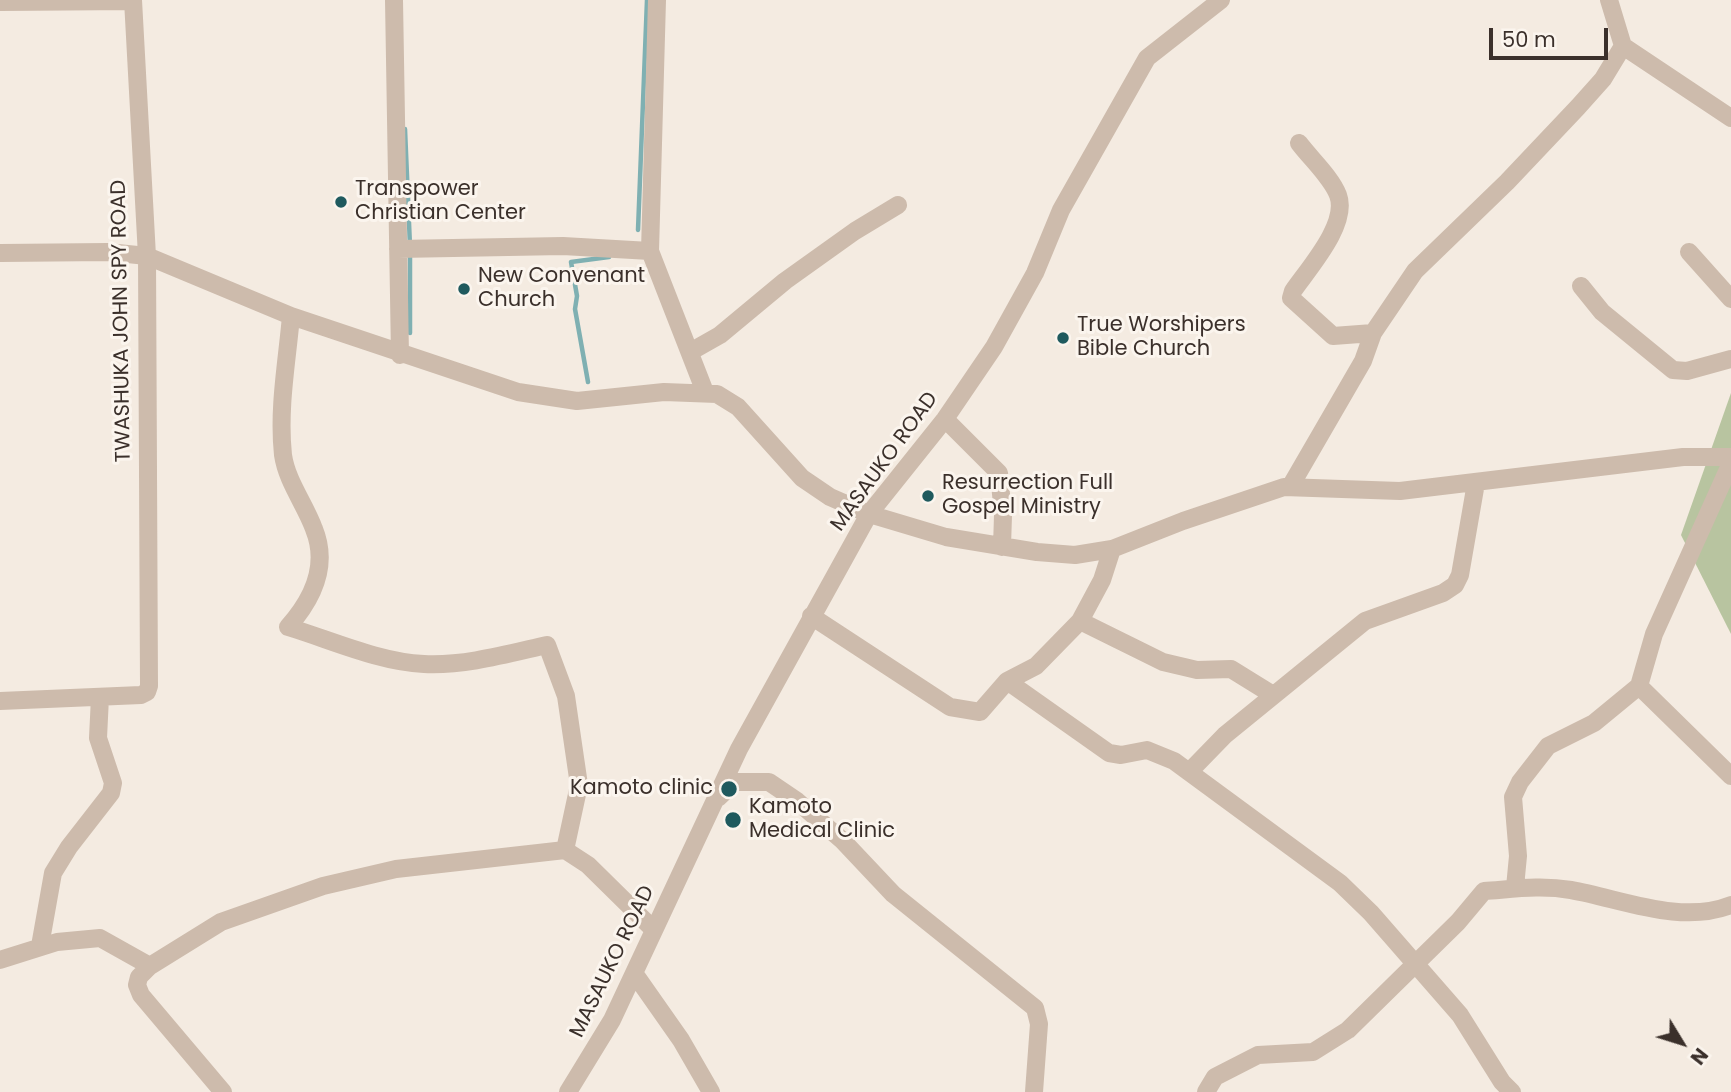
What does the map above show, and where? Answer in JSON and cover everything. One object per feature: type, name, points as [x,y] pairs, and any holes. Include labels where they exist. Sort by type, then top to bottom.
[{"type":"street","points":[[394,0],[400,355]]},
{"type":"street","points":[[657,0],[650,251],[705,392]]},
{"type":"street","name":"MASAUKO ROAD","points":[[568,1092],[600,1044],[714,801],[811,616],[869,514],[945,419],[994,347],[1022,299],[1061,210],[1147,58],[1221,0]]},
{"type":"street","points":[[1609,0],[1623,46],[1731,118]]},
{"type":"street","points":[[0,2],[133,1]]},
{"type":"street","name":"TWASHUKA JOHN SPY ROAD","points":[[100,697],[141,695],[147,692],[147,256],[133,1]]},
{"type":"street","points":[[1290,487],[1363,361],[1373,333],[1415,271],[1507,182],[1578,107],[1603,79],[1623,46]]},
{"type":"street","points":[[1299,143],[1336,191],[1340,206],[1334,231],[1291,298],[1333,336],[1373,333]]},
{"type":"street","points":[[690,352],[720,335],[785,281],[855,231],[898,205]]},
{"type":"street","points":[[398,249],[563,246],[650,251]]},
{"type":"street","points":[[0,253],[108,252],[147,256],[291,316],[400,355],[518,392],[577,401],[664,392],[705,392],[727,398],[802,478],[816,489],[869,514],[946,537],[1002,547],[1075,555],[1112,549],[1194,516],[1278,488],[1374,492],[1476,483],[1683,457],[1731,457]]},
{"type":"street","points":[[1689,252],[1731,299]]},
{"type":"street","points":[[1581,286],[1602,312],[1672,370],[1687,371],[1731,359]]},
{"type":"street","points":[[291,316],[281,415],[284,460],[296,494],[315,531],[319,551],[314,593],[288,627],[397,660],[422,664],[449,664],[547,645],[566,696],[579,785],[565,850]]},
{"type":"street","points":[[945,419],[999,473],[1003,515],[1002,547]]},
{"type":"street","points":[[1515,887],[1518,856],[1513,797],[1520,782],[1548,746],[1594,723],[1639,686],[1654,634],[1731,463]]},
{"type":"street","points":[[1190,771],[1225,735],[1365,621],[1443,593],[1455,585],[1460,575],[1476,483]]},
{"type":"street","points":[[811,616],[958,710],[980,712],[1007,681],[1036,666],[1080,621],[1102,580],[1112,549]]},
{"type":"street","points":[[1080,621],[1163,662],[1189,669],[1231,669],[1273,695]]},
{"type":"street","points":[[1007,681],[1110,753],[1121,755],[1147,750],[1167,757],[1190,771],[1227,803],[1340,883],[1417,962],[1460,1015],[1502,1082],[1513,1092]]},
{"type":"street","points":[[1639,686],[1731,776]]},
{"type":"street","points":[[0,701],[100,697],[97,731],[100,749],[113,783],[111,793],[69,847],[53,873],[40,946]]},
{"type":"street","points":[[714,801],[735,782],[769,782],[797,801],[843,841],[893,894],[1035,1008],[1039,1024],[1034,1092]]},
{"type":"street","points":[[223,1092],[149,1006],[137,985],[139,976],[150,966],[221,922],[323,886],[396,869],[565,850],[588,865],[654,930]]},
{"type":"street","points":[[1206,1092],[1215,1077],[1258,1055],[1305,1053],[1325,1046],[1364,1016],[1458,922],[1484,891],[1515,887],[1569,890],[1685,913],[1715,911],[1731,905]]},
{"type":"street","points":[[0,960],[40,946],[100,938],[150,966]]},
{"type":"street","points":[[635,973],[681,1040],[711,1092]]},
{"type":"green space","points":[[1731,393],[1731,634],[1681,535]]},
{"type":"waterway","points":[[638,230],[647,0]]},
{"type":"waterway","points":[[405,129],[410,246]]},
{"type":"waterway","points":[[410,253],[410,333]]},
{"type":"waterway","points":[[588,382],[575,309],[577,296],[571,262],[609,257]]},
{"type":"place","name":"Transpower Christian Center","points":[[341,202]]},
{"type":"place","name":"New Convenant Church","points":[[464,289]]},
{"type":"place","name":"True Worshipers Bible Church","points":[[1063,338]]},
{"type":"place","name":"Resurrection Full Gospel Ministry","points":[[928,496]]},
{"type":"place","name":"Kamoto clinic","points":[[729,789]]},
{"type":"place","name":"Kamoto Medical Clinic","points":[[733,820]]}]
